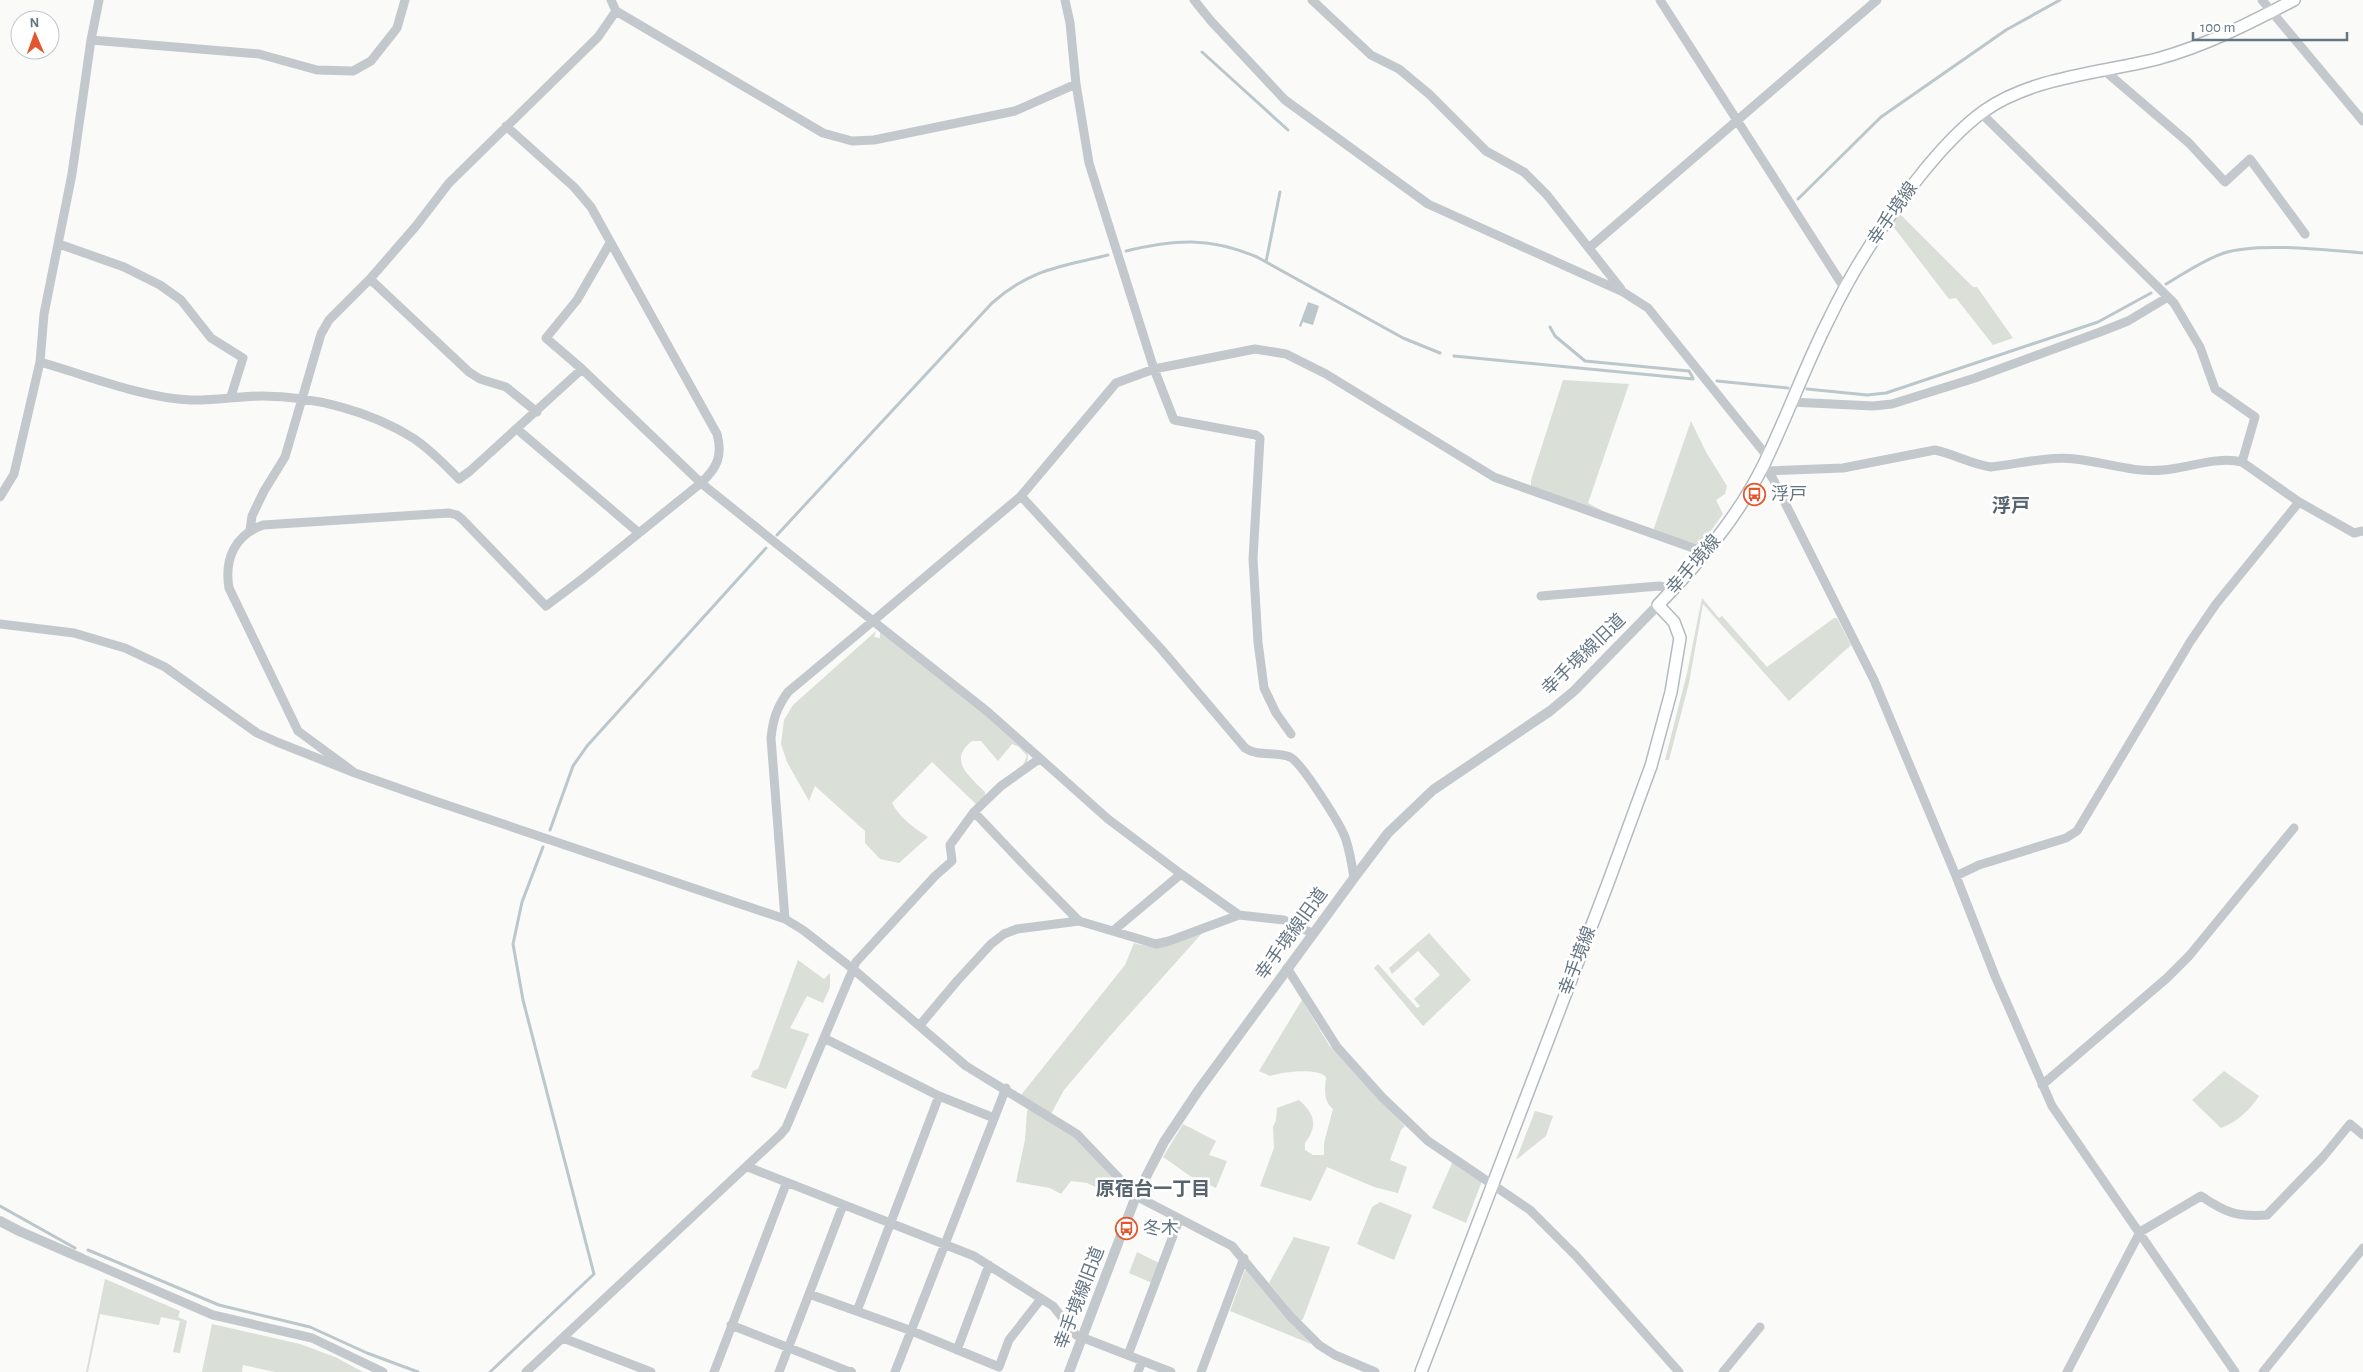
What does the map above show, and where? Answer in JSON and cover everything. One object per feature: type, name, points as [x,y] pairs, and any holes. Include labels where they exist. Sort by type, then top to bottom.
[{"type":"main road","name":"幸手境線","points":[[1421,1372],[1608,883],[1662,730],[1679,652],[1680,638],[1674,622],[1658,605],[1707,553],[1766,464],[1791,402],[1829,319],[1845,289],[1900,202],[1936,156],[1981,113],[2015,93],[2043,84],[2183,51],[2220,36],[2294,0]]},
{"type":"street","points":[[0,497],[14,474],[40,362],[44,314],[72,174],[91,40],[100,0]]},
{"type":"street","points":[[91,40],[259,54],[317,70],[353,71],[371,61],[397,28],[406,0]]},
{"type":"street","points":[[611,0],[616,11],[823,133],[852,141],[874,140],[1015,111],[1076,84]]},
{"type":"street","points":[[1065,0],[1070,23],[1076,84],[1089,163],[1154,370],[1174,420],[1260,438],[1253,559],[1258,642],[1264,688],[1276,713],[1290,734]]},
{"type":"street","points":[[1194,0],[1211,21],[1285,100],[1428,204],[1623,292],[1648,308],[1766,464],[1874,680],[1956,876],[1995,976],[2052,1106],[2235,1372]]},
{"type":"street","points":[[1312,0],[1371,55],[1399,69],[1429,94],[1486,151],[1524,172],[1547,195],[1623,292]]},
{"type":"street","points":[[1660,0],[1845,289]]},
{"type":"street","points":[[1588,248],[1877,0]]},
{"type":"street","points":[[2262,0],[2363,121]]},
{"type":"street","points":[[250,530],[252,516],[285,457],[321,334],[329,320],[370,279],[416,226],[449,183],[598,36],[616,11]]},
{"type":"street","points":[[2104,71],[2189,143],[2225,182],[2250,159],[2305,234]]},
{"type":"street","points":[[1981,113],[2174,303],[2200,347],[2215,389],[2255,417],[2242,462]]},
{"type":"street","points":[[355,773],[298,731],[229,588],[227,576],[230,556],[250,530],[263,525],[449,513],[457,515],[546,606],[701,483],[712,473],[719,461],[720,453],[717,434],[591,207],[574,187],[506,126]]},
{"type":"street","points":[[58,244],[124,267],[160,285],[181,300],[211,338],[243,358],[232,396]]},
{"type":"street","points":[[610,244],[577,300],[546,338],[582,369],[701,483],[988,712],[1108,819],[1239,915]]},
{"type":"street","points":[[370,279],[469,372],[506,387],[537,412]]},
{"type":"street","points":[[1791,402],[1873,406],[1892,404],[1975,378],[2100,332],[2128,321],[2168,297]]},
{"type":"street","points":[[785,919],[771,738],[773,720],[778,706],[788,692],[1021,496],[1116,383],[1154,370],[1248,350],[1272,350],[1286,354],[1326,374],[1494,477],[1707,553]]},
{"type":"street","points":[[40,362],[154,395],[190,400],[232,396],[302,399],[336,407],[384,422],[420,444],[459,478],[537,412],[582,369]]},
{"type":"street","points":[[517,429],[638,533]]},
{"type":"street","points":[[1766,464],[1843,468],[1935,450],[1978,465],[1991,467],[2075,459],[2122,468],[2162,470],[2211,461],[2242,462],[2299,502],[2354,533],[2363,531]]},
{"type":"street","points":[[1021,496],[1162,650],[1245,748],[1251,752],[1284,756],[1297,763],[1341,827],[1347,840],[1354,878]]},
{"type":"street","points":[[1956,876],[1979,865],[2066,838],[2077,831],[2190,642],[2216,604],[2299,502]]},
{"type":"street","points":[[1540,596],[1659,586],[1675,589]]},
{"type":"street","name":"幸手境線旧道","points":[[1069,1372],[1136,1196],[1164,1142],[1312,933],[1388,833],[1433,790],[1550,711],[1574,691],[1658,605]]},
{"type":"street","points":[[0,624],[74,633],[145,656],[165,667],[257,733],[355,773],[785,919],[803,930],[854,969],[966,1066],[1006,1088],[1078,1134],[1136,1196],[1232,1246],[1244,1258],[1291,1317],[1319,1345],[1335,1355],[1374,1372]]},
{"type":"street","points":[[526,1372],[748,1167],[786,1128],[856,962],[952,861],[950,845],[974,812],[1001,786],[1039,759]]},
{"type":"street","points":[[974,812],[1079,921]]},
{"type":"street","points":[[2042,1086],[2167,978],[2189,956],[2294,828]]},
{"type":"street","points":[[1113,931],[1181,874]]},
{"type":"street","points":[[920,1025],[991,944],[1004,934],[1017,929],[1079,921],[1156,944],[1239,915],[1284,920],[1312,933]]},
{"type":"street","points":[[1287,968],[1337,1047],[1382,1097],[1428,1141],[1530,1210],[1553,1232],[1679,1372]]},
{"type":"street","points":[[824,1038],[939,1096],[994,1118]]},
{"type":"street","points":[[895,1372],[1006,1088]]},
{"type":"street","points":[[857,1311],[939,1096]]},
{"type":"street","points":[[2068,1372],[2140,1232],[2201,1196],[2224,1211],[2251,1216],[2267,1215],[2323,1158],[2350,1124],[2363,1135]]},
{"type":"street","points":[[748,1167],[786,1184],[974,1256],[1053,1306],[1076,1335],[1171,1372]]},
{"type":"street","points":[[714,1372],[786,1184]]},
{"type":"street","points":[[779,1372],[843,1205]]},
{"type":"street","points":[[1128,1355],[1179,1220]]},
{"type":"street","points":[[0,1221],[19,1231],[214,1315],[312,1338],[384,1372]]},
{"type":"street","points":[[2263,1372],[2363,1248]]},
{"type":"street","points":[[1201,1372],[1244,1258]]},
{"type":"street","points":[[957,1350],[989,1265]]},
{"type":"street","points":[[809,1294],[912,1331],[999,1366],[1009,1340],[1041,1299]]},
{"type":"street","points":[[731,1325],[850,1372]]},
{"type":"street","points":[[1723,1372],[1760,1327]]},
{"type":"street","points":[[563,1338],[651,1372]]},
{"type":"street","points":[[1138,1372],[1142,1361]]},
{"type":"shaded area","points":[[1899,213],[1973,287],[1977,287],[2013,338],[1993,345],[1956,298],[1949,299],[1892,225]]},
{"type":"shaded area","points":[[1308,302],[1319,306],[1313,325],[1303,322],[1301,327],[1299,326]]},
{"type":"shaded area","points":[[1563,380],[1629,384],[1588,503],[1602,512],[1531,487],[1531,480]]},
{"type":"shaded area","points":[[1691,421],[1706,452],[1727,486],[1725,494],[1716,500],[1723,514],[1699,547],[1653,531]]},
{"type":"shaded area","points":[[1702,598],[1719,618],[1722,616],[1767,667],[1834,618],[1837,618],[1851,645],[1789,701],[1703,604],[1689,683],[1669,760],[1665,760],[1687,673]]},
{"type":"shaded area","points":[[880,630],[987,714],[1027,752],[1028,756],[1025,765],[1013,774],[1023,765],[1027,756],[1019,747],[1012,744],[998,761],[981,741],[972,741],[961,755],[961,762],[968,774],[985,792],[985,796],[977,805],[932,762],[892,803],[903,818],[928,837],[899,863],[880,859],[865,843],[865,831],[815,786],[809,801],[787,762],[781,744],[784,720],[793,705],[876,631],[874,637],[880,638]]},
{"type":"shaded area","points":[[1204,931],[1064,1090],[1051,1114],[1021,1095],[1125,965],[1134,943],[1152,946],[1161,945],[1179,941]]},
{"type":"shaded area","points":[[1429,933],[1471,980],[1423,1026],[1374,968],[1378,964],[1417,1008],[1420,1006],[1414,999],[1440,975],[1418,951],[1392,974],[1389,968]]},
{"type":"shaded area","points":[[798,960],[824,979],[830,973],[830,987],[823,1003],[807,996],[790,1028],[809,1034],[786,1089],[751,1077],[753,1071],[758,1069]]},
{"type":"shaded area","points":[[1302,1000],[1329,1045],[1405,1126],[1401,1130],[1390,1160],[1407,1167],[1398,1193],[1374,1187],[1327,1167],[1311,1201],[1260,1186],[1274,1148],[1273,1127],[1277,1108],[1299,1100],[1309,1110],[1313,1126],[1305,1143],[1305,1150],[1313,1155],[1324,1155],[1324,1143],[1333,1109],[1326,1099],[1326,1077],[1307,1071],[1270,1076],[1259,1071]]},
{"type":"shaded area","points":[[2224,1071],[2259,1096],[2243,1115],[2221,1128],[2192,1100]]},
{"type":"shaded area","points":[[1029,1109],[1075,1136],[1124,1191],[1118,1198],[1087,1183],[1071,1181],[1061,1194],[1050,1188],[1016,1182],[1025,1140],[1027,1111]]},
{"type":"shaded area","points":[[1535,1111],[1553,1116],[1546,1136],[1516,1160]]},
{"type":"shaded area","points":[[1183,1124],[1216,1141],[1209,1155],[1227,1161],[1216,1188],[1190,1176],[1163,1157]]},
{"type":"shaded area","points":[[1453,1161],[1482,1181],[1466,1223],[1432,1208]]},
{"type":"shaded area","points":[[1380,1202],[1412,1215],[1394,1260],[1357,1244],[1372,1207]]},
{"type":"shaded area","points":[[1294,1237],[1330,1247],[1303,1319],[1300,1321],[1269,1283]]},
{"type":"shaded area","points":[[1137,1252],[1159,1263],[1152,1283],[1129,1273]]},
{"type":"shaded area","points":[[1248,1268],[1287,1318],[1311,1344],[1230,1311],[1245,1270]]},
{"type":"shaded area","points":[[105,1279],[180,1311],[178,1317],[187,1321],[180,1353],[173,1352],[180,1321],[161,1317],[159,1325],[100,1314],[88,1372],[86,1372]]},
{"type":"shaded area","points":[[212,1324],[300,1344],[335,1357],[363,1372],[275,1372],[243,1365],[242,1372],[202,1372]]},
{"type":"waterway","points":[[1798,199],[1881,117],[2006,30],[2060,0]]},
{"type":"waterway","points":[[1202,52],[1288,130]]},
{"type":"waterway","points":[[1266,262],[1280,192]]},
{"type":"waterway","points":[[1126,251],[1177,242],[1208,243],[1240,251],[1257,257],[1403,338],[1440,353]]},
{"type":"waterway","points":[[2166,284],[2209,259],[2238,250],[2273,247],[2363,253]]},
{"type":"waterway","points":[[777,535],[992,303],[1006,291],[1020,282],[1047,270],[1108,255]]},
{"type":"waterway","points":[[1807,389],[1867,395],[1886,393],[2098,322],[2151,293]]},
{"type":"waterway","points":[[1550,327],[1555,336],[1585,361],[1689,371],[1693,378]]},
{"type":"waterway","points":[[1454,356],[1693,379]]},
{"type":"waterway","points":[[1717,381],[1788,388]]},
{"type":"waterway","points":[[550,830],[573,766],[587,746],[766,548]]},
{"type":"waterway","points":[[490,1372],[594,1274],[523,1000],[513,944],[522,902],[543,847]]},
{"type":"waterway","points":[[0,1206],[75,1248]]},
{"type":"waterway","points":[[88,1250],[219,1305],[310,1327],[367,1353],[418,1372]]},
{"type":"place","name":"浮戸","points":[[1755,495]]},
{"type":"place","name":"冬木","points":[[1127,1229]]},
{"type":"district","name":"浮戸","points":[[2011,506]]},
{"type":"district","name":"原宿台一丁目","points":[[1153,1189]]}]
